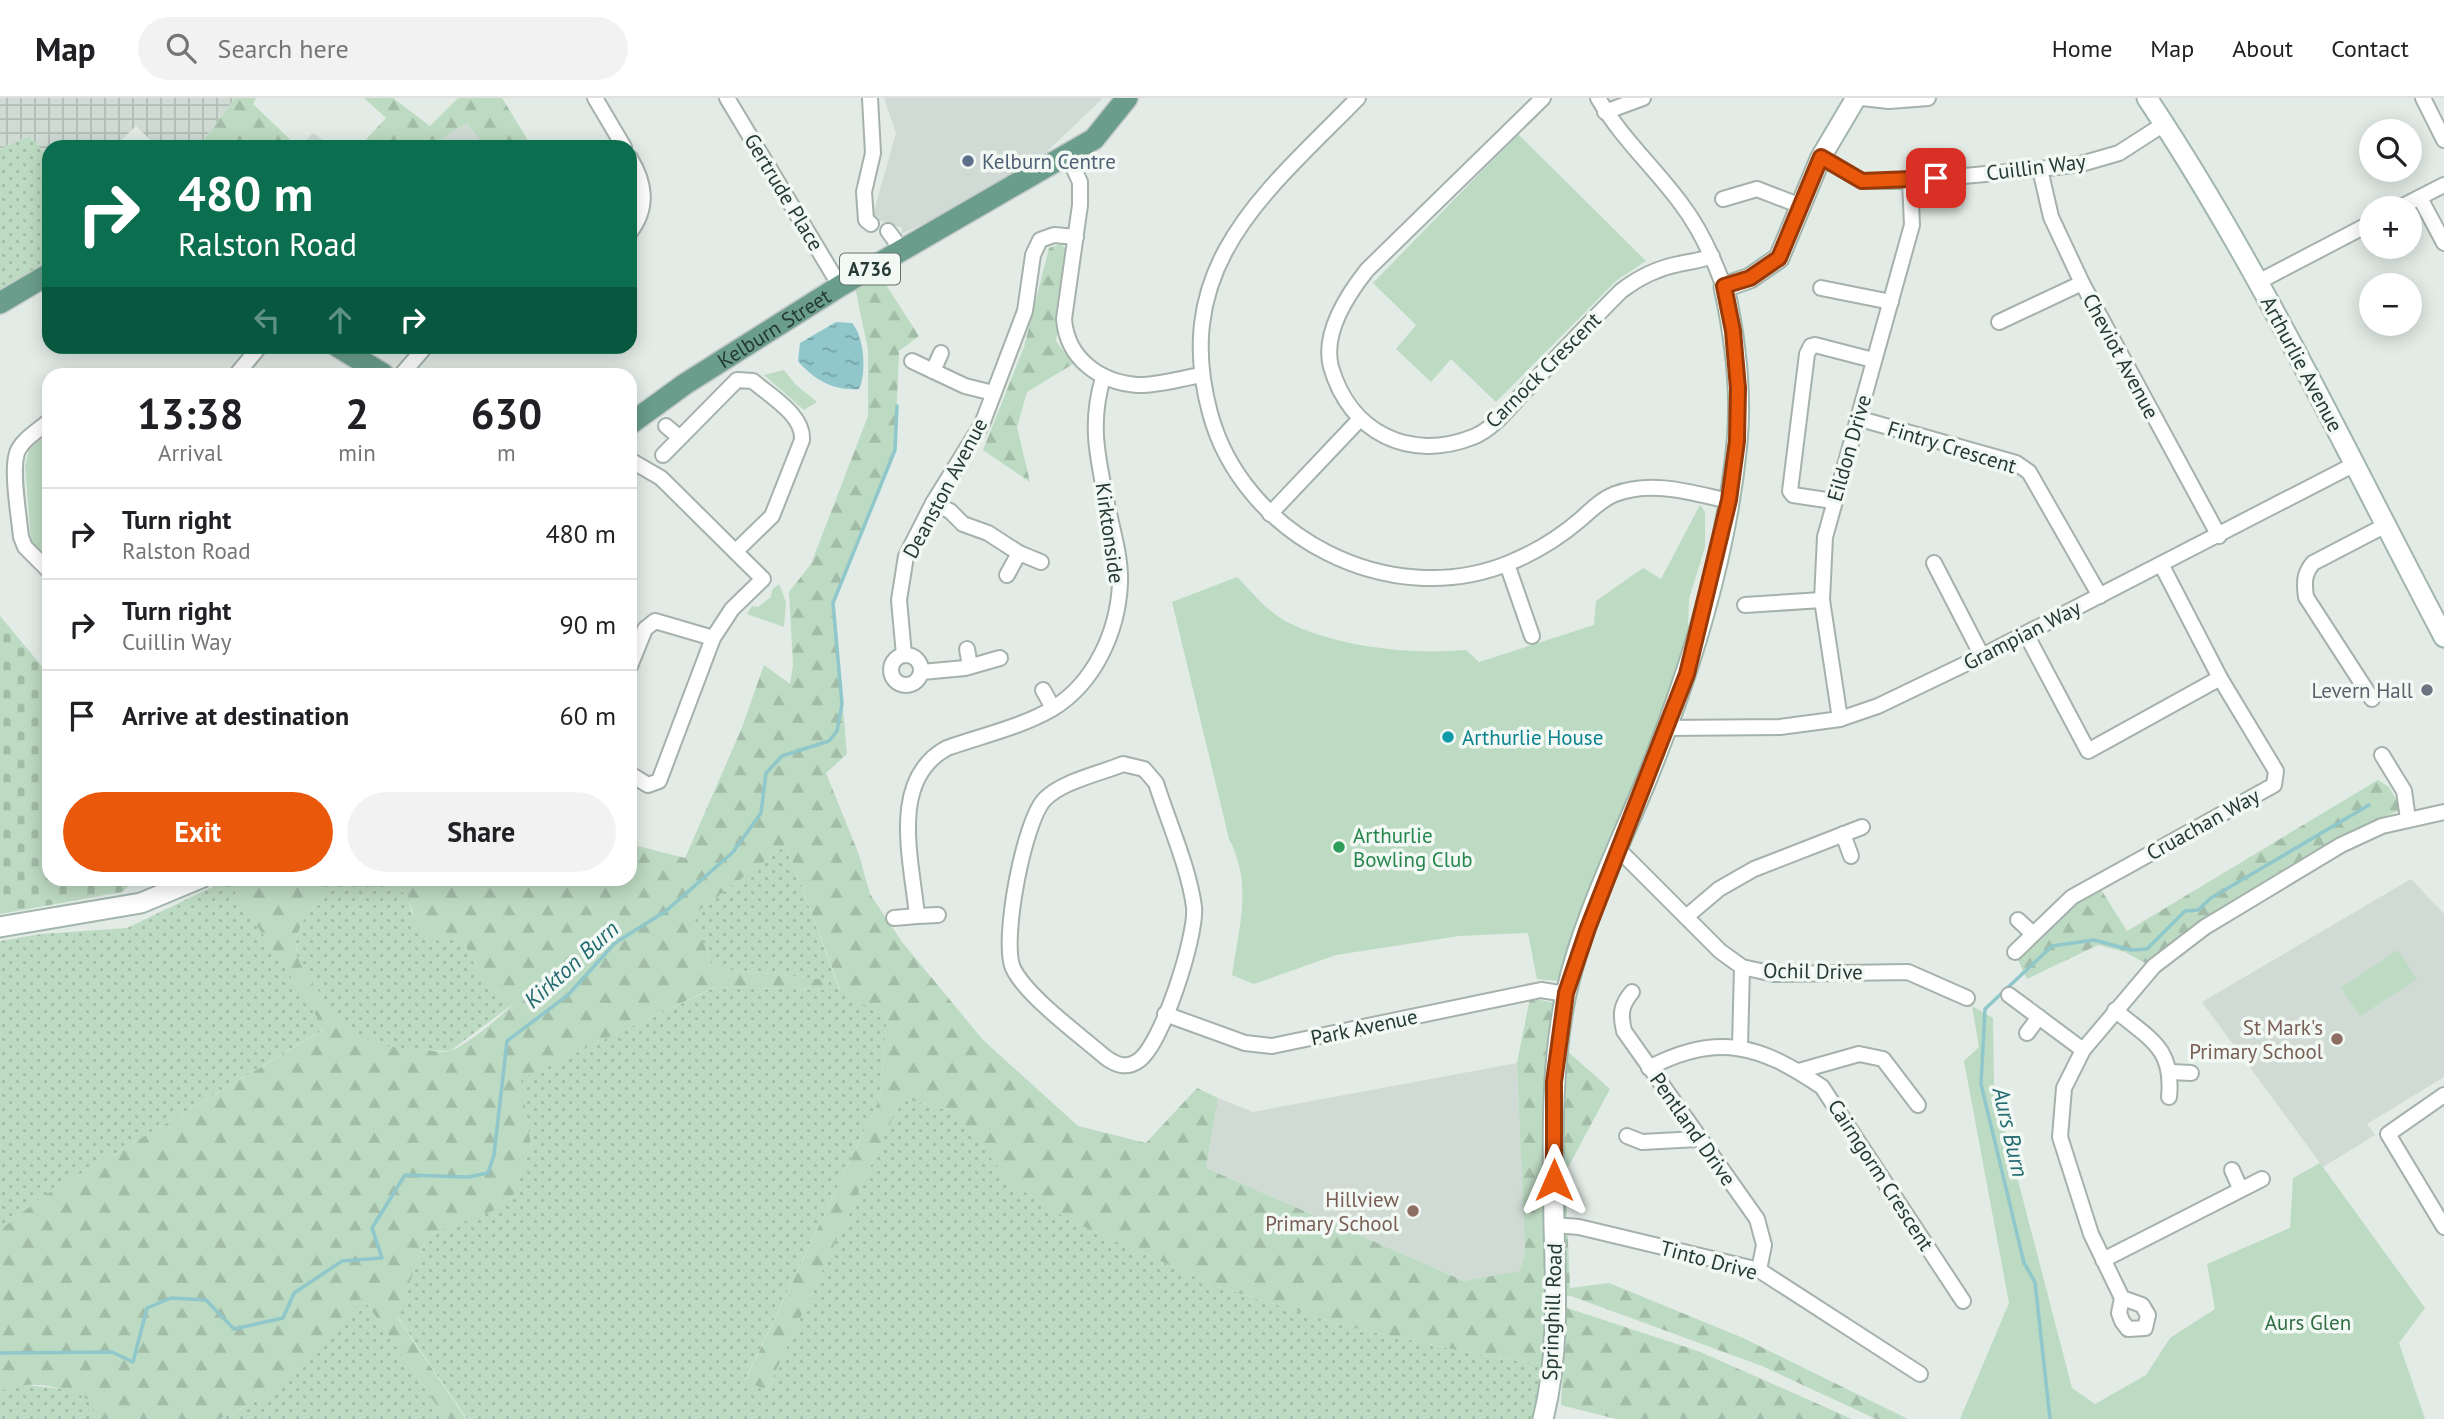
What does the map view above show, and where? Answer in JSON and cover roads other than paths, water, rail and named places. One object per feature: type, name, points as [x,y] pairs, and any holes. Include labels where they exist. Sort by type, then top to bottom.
[{"type":"main road","name":"Kelburn Street","points":[[637,419],[685,384],[840,286],[1069,156],[1094,139],[1127,98]]},
{"type":"main road","points":[[0,303],[42,278]]},
{"type":"main road","points":[[350,354],[373,368]]},
{"type":"street","points":[[595,98],[620,140]]},
{"type":"street","name":"Gertrude Place","points":[[727,98],[840,286]]},
{"type":"street","points":[[870,98],[873,153],[864,192],[866,220],[871,224]]},
{"type":"street","points":[[1358,98],[1253,205],[1231,238],[1213,274],[1202,321],[1202,375],[1210,414],[1224,451],[1246,487],[1270,514],[1292,533],[1358,567],[1436,577],[1473,573],[1507,564],[1535,551],[1614,494],[1668,487],[1729,500]]},
{"type":"street","name":"Carnock Crescent","points":[[1543,98],[1367,270],[1346,296],[1334,329],[1331,365],[1360,419],[1391,441],[1427,447],[1448,445],[1476,436],[1505,412],[1621,291],[1679,263],[1697,262],[1712,256]]},
{"type":"street","name":"Springhill Road","points":[[1543,1419],[1552,1366],[1555,1314],[1554,1082],[1566,993],[1618,849],[1687,674],[1729,500],[1737,441],[1738,388],[1733,331],[1724,286],[1712,256],[1681,202],[1632,148],[1598,98]]},
{"type":"street","points":[[1605,112],[1643,98]]},
{"type":"street","points":[[1724,286],[1750,278],[1779,258],[1821,157],[1856,98]]},
{"type":"street","points":[[1862,98],[1889,101],[1928,98]]},
{"type":"street","name":"Arthurlie Avenue","points":[[2147,98],[2224,217],[2388,524],[2444,637]]},
{"type":"street","points":[[2423,98],[2444,140]]},
{"type":"street","name":"Cuillin Way","points":[[1821,157],[1862,181],[1910,181],[2040,169],[2081,164],[2119,153],[2164,124]]},
{"type":"street","points":[[1069,156],[1080,181],[1076,237],[1064,319],[1065,333],[1082,361],[1103,379],[1139,385],[1202,375]]},
{"type":"street","name":"Cheviot Avenue","points":[[2040,169],[2051,217],[2082,283],[2218,536]]},
{"type":"street","points":[[637,171],[643,183],[643,205],[637,217]]},
{"type":"street","name":"Eildon Drive","points":[[1840,719],[1822,600],[1822,554],[1833,501],[1912,225],[1910,181]]},
{"type":"street","points":[[2422,197],[2444,186]]},
{"type":"street","points":[[1723,199],[1757,189],[1801,206]]},
{"type":"street","points":[[2422,202],[2444,243]]},
{"type":"street","points":[[2258,282],[2359,229]]},
{"type":"street","points":[[888,231],[902,250]]},
{"type":"street","name":"Deanston Avenue","points":[[1000,658],[970,666],[922,672],[912,684],[902,685],[893,679],[892,664],[904,655],[900,578],[906,556],[933,503],[976,436],[1025,310],[1033,254],[1040,240],[1054,235],[1076,237]]},
{"type":"street","points":[[1999,322],[2082,283]]},
{"type":"street","points":[[1821,288],[1891,302]]},
{"type":"street","points":[[1833,501],[1793,495],[1790,491],[1807,354],[1811,346],[1815,345],[1873,360]]},
{"type":"street","points":[[933,371],[941,353]]},
{"type":"street","points":[[242,368],[253,354]]},
{"type":"street","points":[[407,368],[419,354]]},
{"type":"street","points":[[912,361],[993,393]]},
{"type":"street","name":"Kirktonside","points":[[917,916],[908,814],[910,795],[925,766],[935,755],[947,748],[1053,708],[1080,686],[1100,659],[1116,608],[1120,582],[1097,451],[1094,414],[1103,379]]},
{"type":"street","points":[[663,455],[737,380],[753,381],[801,425],[802,440],[772,516],[737,550]]},
{"type":"street","name":"Fintry Crescent","points":[[1857,418],[2016,463],[2029,472],[2100,596]]},
{"type":"street","points":[[1270,514],[1360,419]]},
{"type":"street","points":[[666,426],[679,438]]},
{"type":"street","points":[[42,427],[17,452],[16,465],[21,537],[25,547],[42,564]]},
{"type":"street","points":[[637,464],[661,478],[737,550],[763,579],[732,610],[713,639],[659,781],[648,785],[637,778]]},
{"type":"street","name":"Grampian Way","points":[[1667,728],[1767,728],[1840,719],[1878,706],[2026,634],[2355,464]]},
{"type":"street","points":[[933,503],[950,511],[962,524],[1003,541],[1019,554],[1041,562]]},
{"type":"street","points":[[2372,699],[2306,597],[2304,583],[2306,571],[2313,563],[2388,524]]},
{"type":"street","points":[[1007,575],[1019,554]]},
{"type":"street","points":[[1934,563],[1982,656]]},
{"type":"street","points":[[1507,564],[1532,636]]},
{"type":"street","points":[[2026,634],[2088,751],[2220,678],[2161,564]]},
{"type":"street","points":[[1745,605],[1822,600]]},
{"type":"street","points":[[637,649],[645,629],[655,621],[713,639]]},
{"type":"street","points":[[967,649],[970,666]]},
{"type":"street","points":[[904,655],[917,659],[922,672]]},
{"type":"street","name":"Cruachan Way","points":[[2015,952],[2081,891],[2274,785],[2276,771],[2220,678]]},
{"type":"street","points":[[1043,690],[1053,708]]},
{"type":"street","points":[[2382,755],[2404,791],[2408,819]]},
{"type":"street","points":[[1123,764],[1144,769],[1156,783],[1194,907],[1190,948],[1165,1014],[1152,1047],[1145,1055],[1125,1066],[1115,1065],[1026,987],[1013,969],[1010,958],[1007,939],[1032,817],[1053,791],[1123,764]]},
{"type":"street","points":[[2122,1298],[2091,1234],[2060,1137],[2064,1088],[2083,1050],[2154,966],[2205,927],[2341,845],[2382,826],[2444,812]]},
{"type":"street","points":[[1686,917],[1719,888],[1754,869],[1862,827]]},
{"type":"street","points":[[1843,834],[1851,856]]},
{"type":"street","name":"Ochil Drive","points":[[1618,849],[1720,951],[1742,967],[1774,974],[1908,972],[1967,998]]},
{"type":"street","points":[[0,926],[141,903],[182,886]]},
{"type":"street","points":[[894,918],[938,915]]},
{"type":"street","points":[[2018,920],[2033,934]]},
{"type":"street","points":[[1740,1046],[1742,967]]},
{"type":"street","name":"Park Avenue","points":[[1165,1014],[1245,1044],[1272,1046],[1541,990],[1566,993]]},
{"type":"street","name":"Pentland Drive","points":[[1632,992],[1622,1004],[1620,1017],[1624,1031],[1757,1219],[1764,1245],[1759,1270]]},
{"type":"street","points":[[2009,995],[2083,1050]]},
{"type":"street","points":[[2115,1010],[2157,1046],[2171,1072],[2169,1097]]},
{"type":"street","points":[[2027,1033],[2039,1017]]},
{"type":"street","name":"Cairngorm Crescent","points":[[1649,1068],[1675,1054],[1714,1046],[1740,1046],[1799,1071],[1822,1087],[1952,1279],[1963,1301]]},
{"type":"street","points":[[1799,1071],[1859,1054],[1883,1059],[1918,1105]]},
{"type":"street","points":[[2171,1072],[2192,1073]]},
{"type":"street","points":[[2444,1094],[2388,1134],[2444,1227]]},
{"type":"street","points":[[1627,1136],[1642,1142],[1698,1139]]},
{"type":"street","points":[[2232,1170],[2240,1188]]},
{"type":"street","points":[[2103,1260],[2262,1179]]},
{"type":"street","name":"Tinto Drive","points":[[1554,1225],[1579,1227],[1759,1270],[1920,1374]]},
{"type":"water","points":[[836,322],[852,323],[862,345],[863,374],[859,389],[841,388],[825,383],[798,361],[800,343]]},
{"type":"waterway","name":"Kirkton Burn","points":[[0,1353],[112,1352],[133,1362],[147,1308],[171,1298],[206,1300],[234,1329],[283,1318],[294,1293],[342,1261],[382,1258],[372,1228],[405,1175],[468,1177],[488,1173],[494,1155],[507,1041],[568,995],[615,943],[666,911],[733,852],[761,813],[766,773],[782,756],[829,741],[837,731],[842,704],[833,603],[895,450],[897,406]]},
{"type":"waterway","name":"Aurs Burn","points":[[2050,1419],[2035,1282],[2024,1263],[1981,1084],[1985,1009],[2052,946],[2094,940],[2131,950],[2147,949],[2185,911],[2198,910],[2211,898],[2369,805]]},
{"type":"place","name":"Kelburn Centre","points":[[968,161]]},
{"type":"place","name":"Levern Hall","points":[[2427,690]]},
{"type":"place","name":"Arthurlie House","points":[[1448,737]]},
{"type":"place","name":"Arthurlie Bowling Club","points":[[1339,847]]},
{"type":"place","name":"St Mark's Primary School","points":[[2337,1039]]},
{"type":"place","name":"Hillview Primary School","points":[[1413,1211]]},
{"type":"park label","name":"Aurs Glen","points":[[2308,1322]]}]
